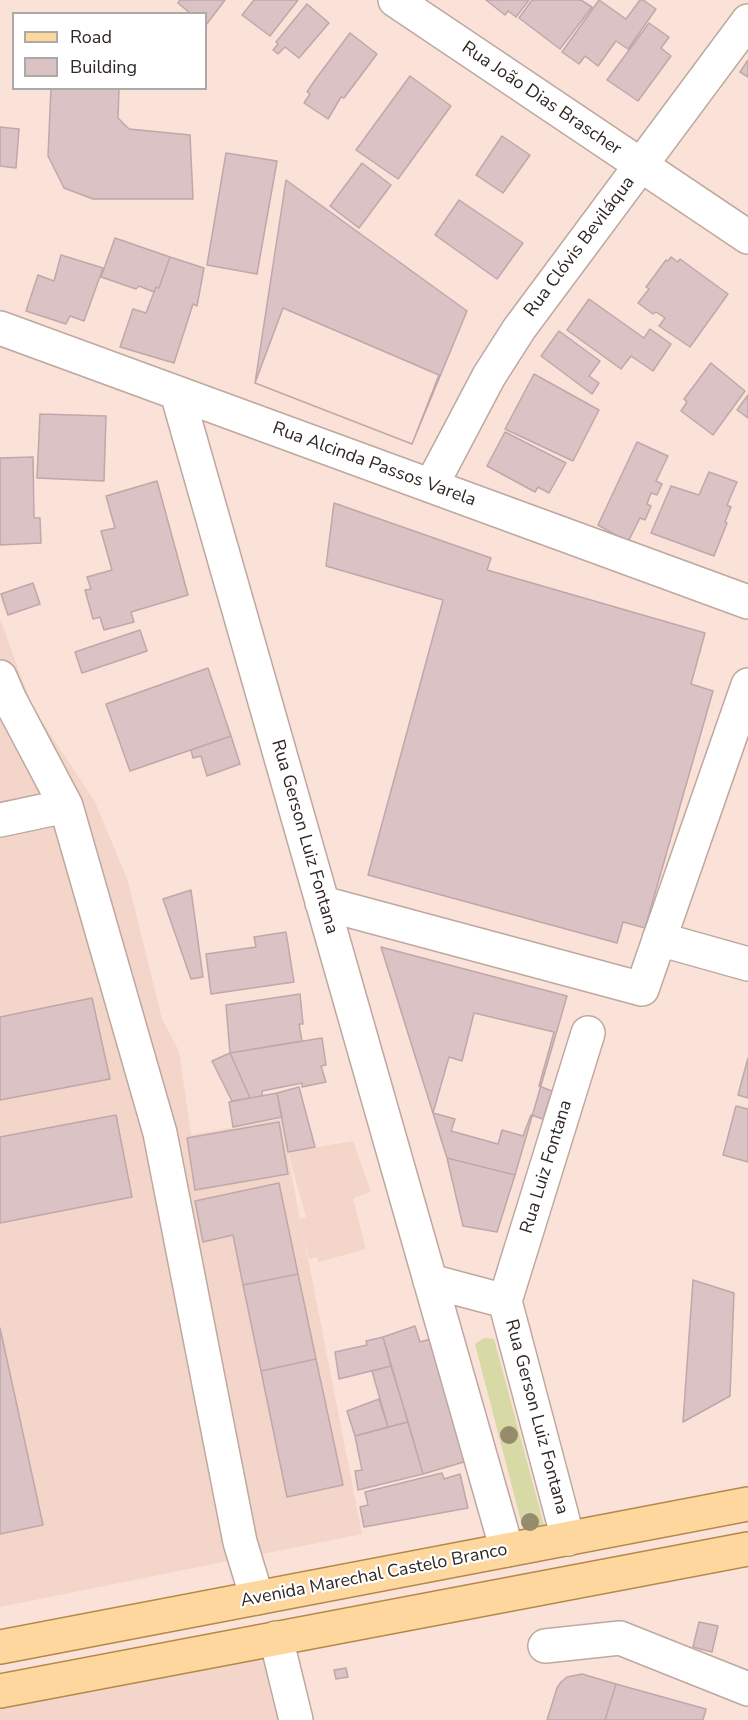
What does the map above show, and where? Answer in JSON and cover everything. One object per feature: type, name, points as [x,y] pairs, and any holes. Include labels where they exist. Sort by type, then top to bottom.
[{"type":"main road","name":"Avenida Marechal Castelo Branco","points":[[0,1647],[748,1504]]},
{"type":"main road","points":[[538,1588],[568,1539]]},
{"type":"main road","points":[[0,1690],[748,1549]]},
{"type":"main road","points":[[507,1550],[538,1588]]},
{"type":"street","name":"Rua João Dias Brascher","points":[[395,0],[748,237]]},
{"type":"street","name":"Rua Clóvis Beviláqua","points":[[431,486],[489,376],[519,329],[748,21]]},
{"type":"street","name":"Rua Alcinda Passos Varela","points":[[0,328],[748,602]]},
{"type":"street","name":"Rua Gerson Luiz Fontana","points":[[177,393],[507,1550]]},
{"type":"street","points":[[0,677],[66,806],[160,1133],[240,1542],[257,1598]]},
{"type":"street","points":[[322,903],[642,989],[748,685]]},
{"type":"street","points":[[0,820],[66,806]]},
{"type":"street","points":[[659,939],[748,964]]},
{"type":"street","name":"Rua Luiz Fontana","points":[[505,1301],[588,1033]]},
{"type":"street","name":"Rua Gerson Luiz Fontana","points":[[430,1281],[505,1301],[568,1539]]},
{"type":"street","points":[[276,1638],[296,1720]]},
{"type":"street","points":[[544,1646],[620,1638],[748,1689]]},
{"type":"shaded area","points":[[0,619],[33,708],[95,802],[128,881],[162,1019],[179,1051],[191,1135],[281,1119],[300,1219],[306,1217],[288,1152],[353,1141],[371,1192],[353,1198],[366,1249],[318,1262],[317,1257],[309,1259],[301,1223],[362,1534],[0,1607]]},
{"type":"shaded area","points":[[268,1652],[284,1720],[0,1720],[0,1704]]},
{"type":"green space","points":[[484,1338],[494,1339],[544,1525],[540,1534],[524,1533],[475,1344]]},
{"type":"building","points":[[180,0],[225,0],[207,24],[207,12],[189,12],[178,3]]},
{"type":"building","points":[[254,0],[298,0],[270,36],[242,15]]},
{"type":"building","points":[[486,0],[529,0],[516,17],[508,11],[505,15]]},
{"type":"building","points":[[532,0],[581,0],[592,7],[560,49],[519,18]]},
{"type":"building","points":[[599,0],[626,19],[640,0],[656,9],[628,49],[616,41],[598,66],[585,56],[579,64],[562,52]]},
{"type":"building","points":[[307,4],[329,23],[299,58],[285,47],[278,54],[273,50],[278,44],[276,42]]},
{"type":"building","points":[[649,23],[669,37],[661,48],[671,56],[638,101],[607,80]]},
{"type":"building","points":[[350,33],[377,54],[344,98],[341,97],[328,119],[304,103],[310,94],[307,92]]},
{"type":"building","points":[[748,60],[748,77],[740,72]]},
{"type":"building","points":[[410,76],[451,106],[398,179],[356,150]]},
{"type":"building","points":[[51,90],[119,90],[118,118],[129,129],[190,135],[193,199],[93,199],[64,188],[48,156]]},
{"type":"building","points":[[0,127],[19,129],[16,168],[0,166]]},
{"type":"building","points":[[502,136],[530,155],[503,193],[476,175]]},
{"type":"building","points":[[226,153],[277,161],[257,274],[207,265]]},
{"type":"building","points":[[362,163],[391,185],[359,228],[330,206]]},
{"type":"building","points":[[286,180],[467,311],[412,444],[255,383]]},
{"type":"building","points":[[459,200],[523,243],[497,279],[435,235]]},
{"type":"building","points":[[115,238],[170,257],[159,288],[156,287],[154,292],[139,286],[136,289],[101,277]]},
{"type":"building","points":[[61,255],[103,268],[84,321],[70,316],[66,324],[26,311],[38,275],[54,281]]},
{"type":"building","points":[[170,257],[204,268],[197,306],[193,304],[174,363],[120,347],[133,309],[146,313],[156,287],[159,288]]},
{"type":"building","points":[[671,257],[678,262],[680,259],[728,294],[690,347],[659,326],[665,318],[656,312],[653,314],[638,303],[649,289],[646,287],[666,260],[668,261]]},
{"type":"building","points":[[589,299],[644,338],[650,329],[671,344],[653,371],[631,356],[621,369],[567,330]]},
{"type":"building","points":[[283,308],[439,375],[412,444],[255,383]]},
{"type":"building","points":[[559,331],[600,361],[589,376],[599,383],[592,394],[541,356]]},
{"type":"building","points":[[711,363],[745,391],[713,435],[681,411],[687,402],[684,399]]},
{"type":"building","points":[[534,374],[599,410],[573,461],[505,429]]},
{"type":"building","points":[[748,395],[748,418],[737,410]]},
{"type":"building","points":[[40,414],[106,416],[104,481],[37,478]]},
{"type":"building","points":[[505,432],[566,463],[549,493],[538,487],[535,492],[487,466]]},
{"type":"building","points":[[637,442],[668,456],[656,481],[662,484],[657,495],[651,493],[647,504],[651,506],[645,520],[640,518],[628,542],[598,525]]},
{"type":"building","points":[[33,457],[34,518],[40,518],[41,543],[0,545],[0,458]]},
{"type":"building","points":[[709,472],[737,482],[727,505],[731,507],[725,522],[727,523],[714,556],[651,533],[671,486],[699,495]]},
{"type":"building","points":[[157,481],[188,595],[131,612],[134,622],[104,630],[100,617],[93,619],[85,590],[91,589],[87,577],[112,570],[101,531],[115,528],[106,496]]},
{"type":"building","points":[[334,503],[491,558],[487,570],[705,633],[691,684],[713,691],[645,928],[623,922],[617,943],[368,875],[443,600],[326,566]]},
{"type":"building","points":[[33,583],[40,604],[8,615],[1,594]]},
{"type":"building","points":[[140,630],[147,651],[82,673],[75,652]]},
{"type":"building","points":[[208,668],[231,736],[130,771],[106,704]]},
{"type":"building","points":[[231,736],[240,764],[207,776],[201,756],[193,758],[191,750]]},
{"type":"building","points":[[191,890],[203,977],[191,979],[163,899]]},
{"type":"building","points":[[286,932],[294,982],[211,994],[206,954],[256,947],[254,937]]},
{"type":"building","points":[[381,947],[567,996],[515,1175],[447,1158]]},
{"type":"building","points":[[300,994],[303,1024],[299,1024],[302,1041],[230,1053],[226,1005]]},
{"type":"building","points":[[92,998],[110,1079],[0,1100],[0,1017]]},
{"type":"building","points":[[474,1013],[554,1032],[539,1086],[552,1091],[543,1119],[531,1115],[523,1136],[502,1130],[498,1144],[451,1131],[455,1119],[433,1113],[449,1057],[462,1061]]},
{"type":"building","points":[[322,1038],[326,1065],[321,1066],[326,1082],[302,1087],[302,1083],[262,1091],[262,1096],[250,1098],[230,1053]]},
{"type":"building","points":[[230,1053],[250,1098],[232,1101],[212,1061]]},
{"type":"building","points":[[748,1058],[748,1098],[738,1095]]},
{"type":"building","points":[[299,1087],[315,1147],[288,1152],[277,1093]]},
{"type":"building","points":[[277,1093],[282,1117],[233,1127],[229,1102]]},
{"type":"building","points":[[736,1106],[748,1109],[748,1162],[723,1155]]},
{"type":"building","points":[[116,1115],[132,1197],[0,1223],[0,1137]]},
{"type":"building","points":[[279,1122],[288,1174],[195,1190],[187,1138]]},
{"type":"building","points":[[447,1158],[515,1175],[497,1232],[463,1226]]},
{"type":"building","points":[[279,1183],[298,1274],[243,1285],[233,1235],[203,1242],[195,1201]]},
{"type":"building","points":[[298,1274],[316,1359],[261,1371],[243,1285]]},
{"type":"building","points":[[693,1280],[734,1293],[730,1396],[683,1422]]},
{"type":"building","points":[[415,1326],[420,1342],[434,1338],[467,1461],[423,1474],[383,1337]]},
{"type":"building","points":[[0,1328],[43,1525],[0,1534]]},
{"type":"building","points":[[383,1337],[391,1366],[339,1379],[335,1352],[367,1345],[366,1341]]},
{"type":"building","points":[[316,1359],[343,1485],[287,1497],[261,1371]]},
{"type":"building","points":[[391,1366],[408,1422],[388,1427],[372,1371]]},
{"type":"building","points":[[379,1399],[388,1427],[355,1436],[347,1411]]},
{"type":"building","points":[[408,1422],[423,1474],[358,1490],[355,1471],[362,1470],[355,1436]]},
{"type":"building","points":[[442,1473],[444,1479],[460,1474],[468,1508],[364,1527],[360,1507],[368,1505],[365,1492]]},
{"type":"building","points":[[699,1622],[718,1626],[712,1652],[693,1647]]},
{"type":"building","points":[[346,1668],[348,1677],[336,1679],[334,1670]]},
{"type":"building","points":[[582,1674],[616,1684],[605,1720],[547,1720],[561,1682],[567,1677]]},
{"type":"building","points":[[616,1684],[706,1709],[703,1720],[605,1720]]}]
